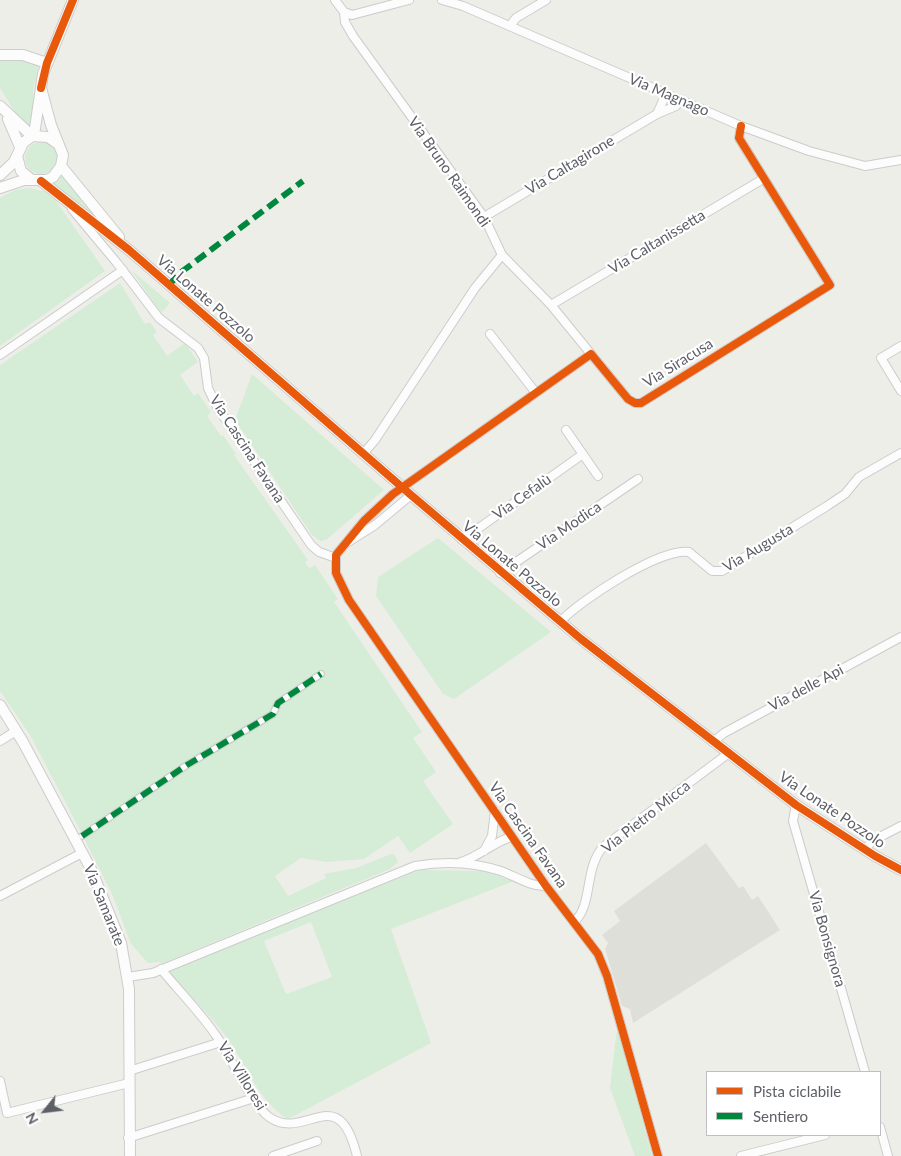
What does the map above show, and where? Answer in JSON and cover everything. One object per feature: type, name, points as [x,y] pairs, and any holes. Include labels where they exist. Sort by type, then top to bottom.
[{"type":"street","points":[[0,175],[33,136],[47,63],[73,0]]},
{"type":"street","points":[[335,0],[344,12],[358,14],[409,0]]},
{"type":"street","name":"Via Magnago","points":[[442,0],[510,26],[741,126],[809,151],[859,165],[877,165],[901,160]]},
{"type":"street","points":[[510,26],[516,18],[546,0]]},
{"type":"street","name":"Via Bruno Raimondi","points":[[344,12],[345,22],[353,36],[484,217],[502,255],[551,305],[591,354]]},
{"type":"street","points":[[0,55],[23,55],[47,63]]},
{"type":"street","points":[[0,188],[24,180],[37,181],[53,177],[62,166],[63,156],[41,88]]},
{"type":"street","points":[[657,114],[666,94]]},
{"type":"street","name":"Via Caltagirone","points":[[484,217],[657,114],[673,108],[680,100]]},
{"type":"street","points":[[2,109],[33,136],[48,137],[58,145]]},
{"type":"street","points":[[2,109],[18,152],[21,171],[58,192],[129,250]]},
{"type":"street","name":"Via Siracusa","points":[[591,354],[628,399],[635,403],[641,403],[830,285],[739,138],[741,126]]},
{"type":"street","points":[[62,166],[129,250]]},
{"type":"street","name":"Via Caltanissetta","points":[[551,305],[763,179]]},
{"type":"street","name":"Via Cascina Favana","points":[[58,192],[123,270],[159,318],[198,348],[204,358],[210,393],[224,418],[311,544],[320,552],[336,558],[336,573],[349,600],[546,886],[602,961],[658,1156]]},
{"type":"street","name":"Via Lonate Pozzolo","points":[[129,250],[500,573],[560,622],[796,805],[865,850],[901,870]]},
{"type":"street","points":[[363,454],[375,440],[475,288],[502,255]]},
{"type":"street","points":[[0,355],[123,270]]},
{"type":"street","points":[[490,334],[536,393]]},
{"type":"street","points":[[901,346],[881,358],[901,391]]},
{"type":"street","points":[[336,558],[340,548],[374,512],[402,488],[591,354]]},
{"type":"street","points":[[566,430],[598,476]]},
{"type":"street","name":"Via Augusta","points":[[560,622],[590,596],[670,553],[689,552],[712,570],[722,571],[828,506],[845,494],[859,477],[901,453]]},
{"type":"street","name":"Via Cefalù","points":[[462,540],[583,454]]},
{"type":"street","name":"Via Modica","points":[[500,573],[638,479]]},
{"type":"street","points":[[340,548],[375,525],[411,496]]},
{"type":"street","name":"Via delle Api","points":[[713,742],[732,728],[901,637]]},
{"type":"street","points":[[82,836],[186,765],[273,714],[278,703],[321,674]]},
{"type":"street","name":"Via Samarate","points":[[0,705],[82,853],[112,917],[121,943],[128,977],[128,1138],[130,1156]]},
{"type":"street","points":[[0,741],[16,731]]},
{"type":"street","name":"Via Pietro Micca","points":[[574,922],[582,914],[593,863],[603,847],[729,753]]},
{"type":"street","name":"Via Bonsignora","points":[[796,805],[793,821],[865,1071]]},
{"type":"street","name":"Via Cascina Favana","points":[[483,853],[492,836],[494,811]]},
{"type":"street","points":[[865,850],[872,841],[901,826]]},
{"type":"street","name":"Via Cascina Favana","points":[[459,863],[483,853],[512,837]]},
{"type":"street","points":[[0,896],[82,853]]},
{"type":"street","name":"Via Cascina Favana","points":[[128,977],[146,975],[402,870],[422,865],[459,863],[492,868],[539,886],[546,886]]},
{"type":"street","name":"Via Villoresi","points":[[161,969],[220,1042],[267,1116],[279,1122],[330,1116],[342,1121],[350,1132],[357,1156]]},
{"type":"street","points":[[129,1071],[220,1042]]},
{"type":"street","points":[[0,1081],[7,1113],[128,1083]]},
{"type":"street","points":[[128,1138],[254,1098]]},
{"type":"street","points":[[881,1131],[888,1156]]},
{"type":"street","points":[[741,1156],[822,1136]]},
{"type":"street","points":[[273,1156],[317,1141]]},
{"type":"shaded area","points":[[706,843],[739,888],[743,886],[752,900],[758,896],[780,930],[633,1023],[630,1009],[622,1006],[605,949],[608,943],[602,935],[620,921],[614,911]]},
{"type":"green space","points":[[0,60],[24,60],[39,64],[33,90],[34,122],[31,129],[22,123],[0,88]]},
{"type":"green space","points":[[41,142],[53,146],[57,158],[53,170],[41,174],[29,170],[25,158],[29,146]]},
{"type":"green space","points":[[63,174],[92,212],[88,212],[51,183]]},
{"type":"green space","points":[[29,188],[43,191],[56,201],[105,271],[0,346],[0,198],[15,190]]},
{"type":"green space","points":[[131,270],[170,303],[162,312],[160,311]]},
{"type":"green space","points":[[120,283],[145,324],[150,322],[157,332],[153,335],[167,356],[185,343],[198,362],[180,375],[194,396],[198,393],[211,412],[207,416],[221,436],[223,435],[236,454],[234,455],[308,560],[305,562],[309,568],[315,565],[338,599],[334,602],[422,732],[413,738],[436,772],[423,781],[453,824],[410,853],[398,836],[364,859],[327,862],[301,858],[275,876],[288,896],[326,878],[324,874],[356,868],[391,854],[395,855],[398,862],[390,869],[161,964],[160,962],[148,963],[131,944],[112,894],[83,836],[30,735],[0,691],[0,365]]},
{"type":"green space","points":[[252,374],[384,490],[326,540],[320,541],[312,535],[235,420]]},
{"type":"green space","points":[[438,538],[551,632],[454,699],[443,694],[376,596],[378,577]]},
{"type":"green space","points":[[419,870],[484,871],[514,881],[391,929],[431,1043],[288,1119],[267,1101],[222,1031],[168,971]],"holes":[[[311,922],[332,977],[286,994],[264,941]]]},
{"type":"green space","points":[[617,1029],[652,1156],[635,1156],[610,1088]]},
{"type":"marked path","points":[[169,285],[180,273],[303,181]]},
{"type":"marked path","points":[[82,836],[187,765],[273,714],[278,703],[321,674]]},
{"type":"cycle path","points":[[41,88],[47,63],[73,0]]},
{"type":"cycle path","points":[[658,1156],[607,976],[598,954],[546,886],[349,600],[336,573],[336,555],[364,521],[393,494],[591,354],[628,399],[635,403],[641,403],[830,285],[739,138],[741,126]]},
{"type":"cycle path","points":[[41,181],[129,250],[411,495],[581,639],[796,805],[875,856],[901,870]]}]
